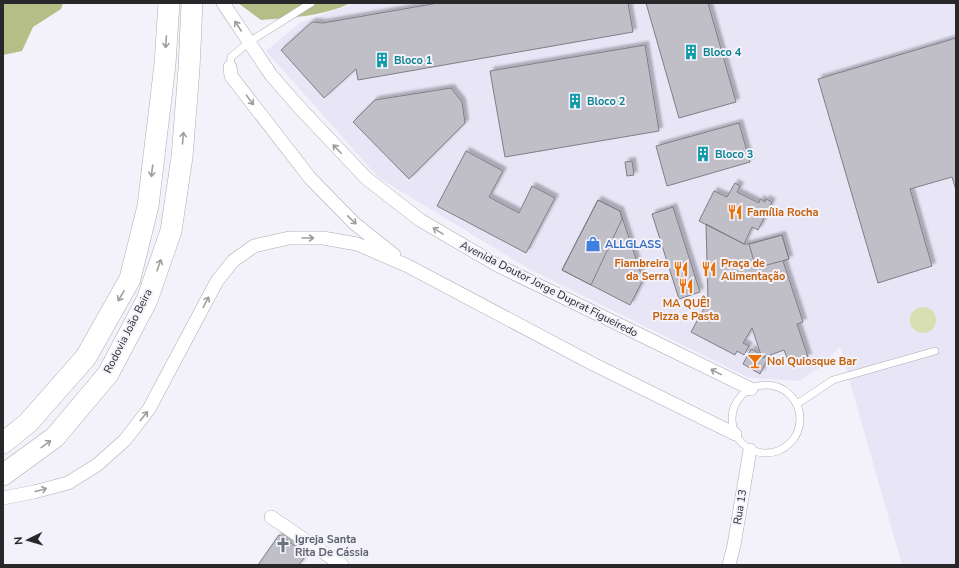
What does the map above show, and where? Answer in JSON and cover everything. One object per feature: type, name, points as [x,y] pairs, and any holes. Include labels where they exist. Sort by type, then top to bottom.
[{"type":"main road","name":"Rodovia João Beira","points":[[3,443],[28,423],[86,358],[130,279],[148,206],[164,64],[169,3]]},
{"type":"main road","name":"Rodovia João Beira","points":[[3,475],[55,437],[108,374],[147,300],[171,231],[182,157],[189,69],[192,3]]},
{"type":"street","name":"Avenida Doutor Jorge Duprat Figueiredo","points":[[223,3],[271,75],[336,147],[366,178],[420,220],[497,265],[751,389]]},
{"type":"street","points":[[230,67],[231,76],[310,178],[354,223],[408,266]]},
{"type":"street","points":[[3,498],[68,483],[97,465],[125,440],[149,409],[217,281],[233,261],[254,246],[289,238],[323,238],[357,244],[408,266],[593,364],[735,434]]},
{"type":"street","name":"Rua 13","points":[[729,565],[734,545],[750,450]]},
{"type":"street","points":[[270,517],[342,565]]},
{"type":"lane","points":[[230,67],[231,57],[249,42],[311,3]]},
{"type":"lane","points":[[797,404],[833,380],[935,351]]},
{"type":"lane","points":[[761,386],[772,386],[782,389],[797,404],[800,415],[800,426],[796,436],[790,444],[781,450],[770,453],[760,453],[750,450],[741,443],[735,434],[732,424],[732,413],[736,403],[742,395],[751,389],[761,386]]},
{"type":"shaded area","points":[[356,3],[956,3],[956,565],[902,565],[840,347],[819,368],[799,381],[749,378],[529,269],[379,178],[266,51],[301,22]]},
{"type":"green space","points":[[3,3],[63,3],[61,9],[33,27],[22,51],[3,55]]},
{"type":"green space","points":[[238,3],[350,3],[318,14],[261,20]]},
{"type":"green space","points":[[923,307],[933,310],[936,320],[933,330],[923,333],[913,330],[910,320],[913,310]]},
{"type":"building","name":"Bloco 1","points":[[438,3],[628,3],[633,32],[358,80],[356,69],[324,98],[281,50],[312,22],[323,23]]},
{"type":"building","name":"Bloco 4","points":[[646,3],[708,3],[736,102],[679,118]]},
{"type":"building","points":[[956,38],[956,190],[952,177],[910,189],[932,266],[878,283],[818,79]]},
{"type":"building","name":"Bloco 2","points":[[645,45],[659,131],[505,157],[490,71]]},
{"type":"building","points":[[451,88],[462,102],[465,123],[409,179],[353,122],[375,100]]},
{"type":"building","name":"Bloco 3","points":[[739,123],[750,162],[667,186],[656,146]]},
{"type":"building","points":[[466,151],[503,171],[489,197],[519,213],[532,186],[555,198],[526,253],[437,206]]},
{"type":"building","points":[[632,161],[634,175],[627,176],[625,162]]},
{"type":"building","name":"Família Rocha","points":[[735,183],[740,186],[737,192],[759,203],[760,199],[765,202],[766,199],[772,202],[758,230],[752,227],[744,244],[699,221],[714,191],[727,197]]},
{"type":"building","points":[[598,200],[620,211],[643,280],[630,305],[562,270]]},
{"type":"building","name":"ALLGLASS","points":[[598,200],[620,211],[622,219],[591,285],[562,270]]},
{"type":"building","points":[[673,207],[700,292],[679,299],[652,214]]},
{"type":"building","points":[[706,224],[744,244],[782,235],[789,259],[783,261],[803,322],[797,324],[808,357],[789,363],[784,350],[762,358],[752,328],[743,343],[749,346],[744,355],[737,351],[735,355],[691,332],[708,301]]},
{"type":"building","points":[[782,235],[789,259],[756,268],[749,244]]},
{"type":"building","points":[[751,349],[768,358],[760,374],[743,364]]},
{"type":"building","name":"Igreja Santa Rita De Cássia","points":[[279,535],[307,554],[299,565],[258,565]]},
{"type":"place","name":"Bloco 4","points":[[691,52]]},
{"type":"place","name":"Bloco 1","points":[[382,60]]},
{"type":"place","name":"Bloco 2","points":[[575,101]]},
{"type":"place","name":"Bloco 3","points":[[703,154]]},
{"type":"place","name":"Família Rocha","points":[[735,212]]},
{"type":"place","name":"ALLGLASS","points":[[593,244]]},
{"type":"place","name":"Fiambreira da Serra","points":[[681,269]]},
{"type":"place","name":"Praça de Alimentação","points":[[709,269]]},
{"type":"place","name":"MA QUÊ! Pizza e Pasta","points":[[686,286]]},
{"type":"place","name":"Noi Quiosque Bar","points":[[755,361]]},
{"type":"place","name":"Igreja Santa Rita De Cássia","points":[[283,545]]}]
